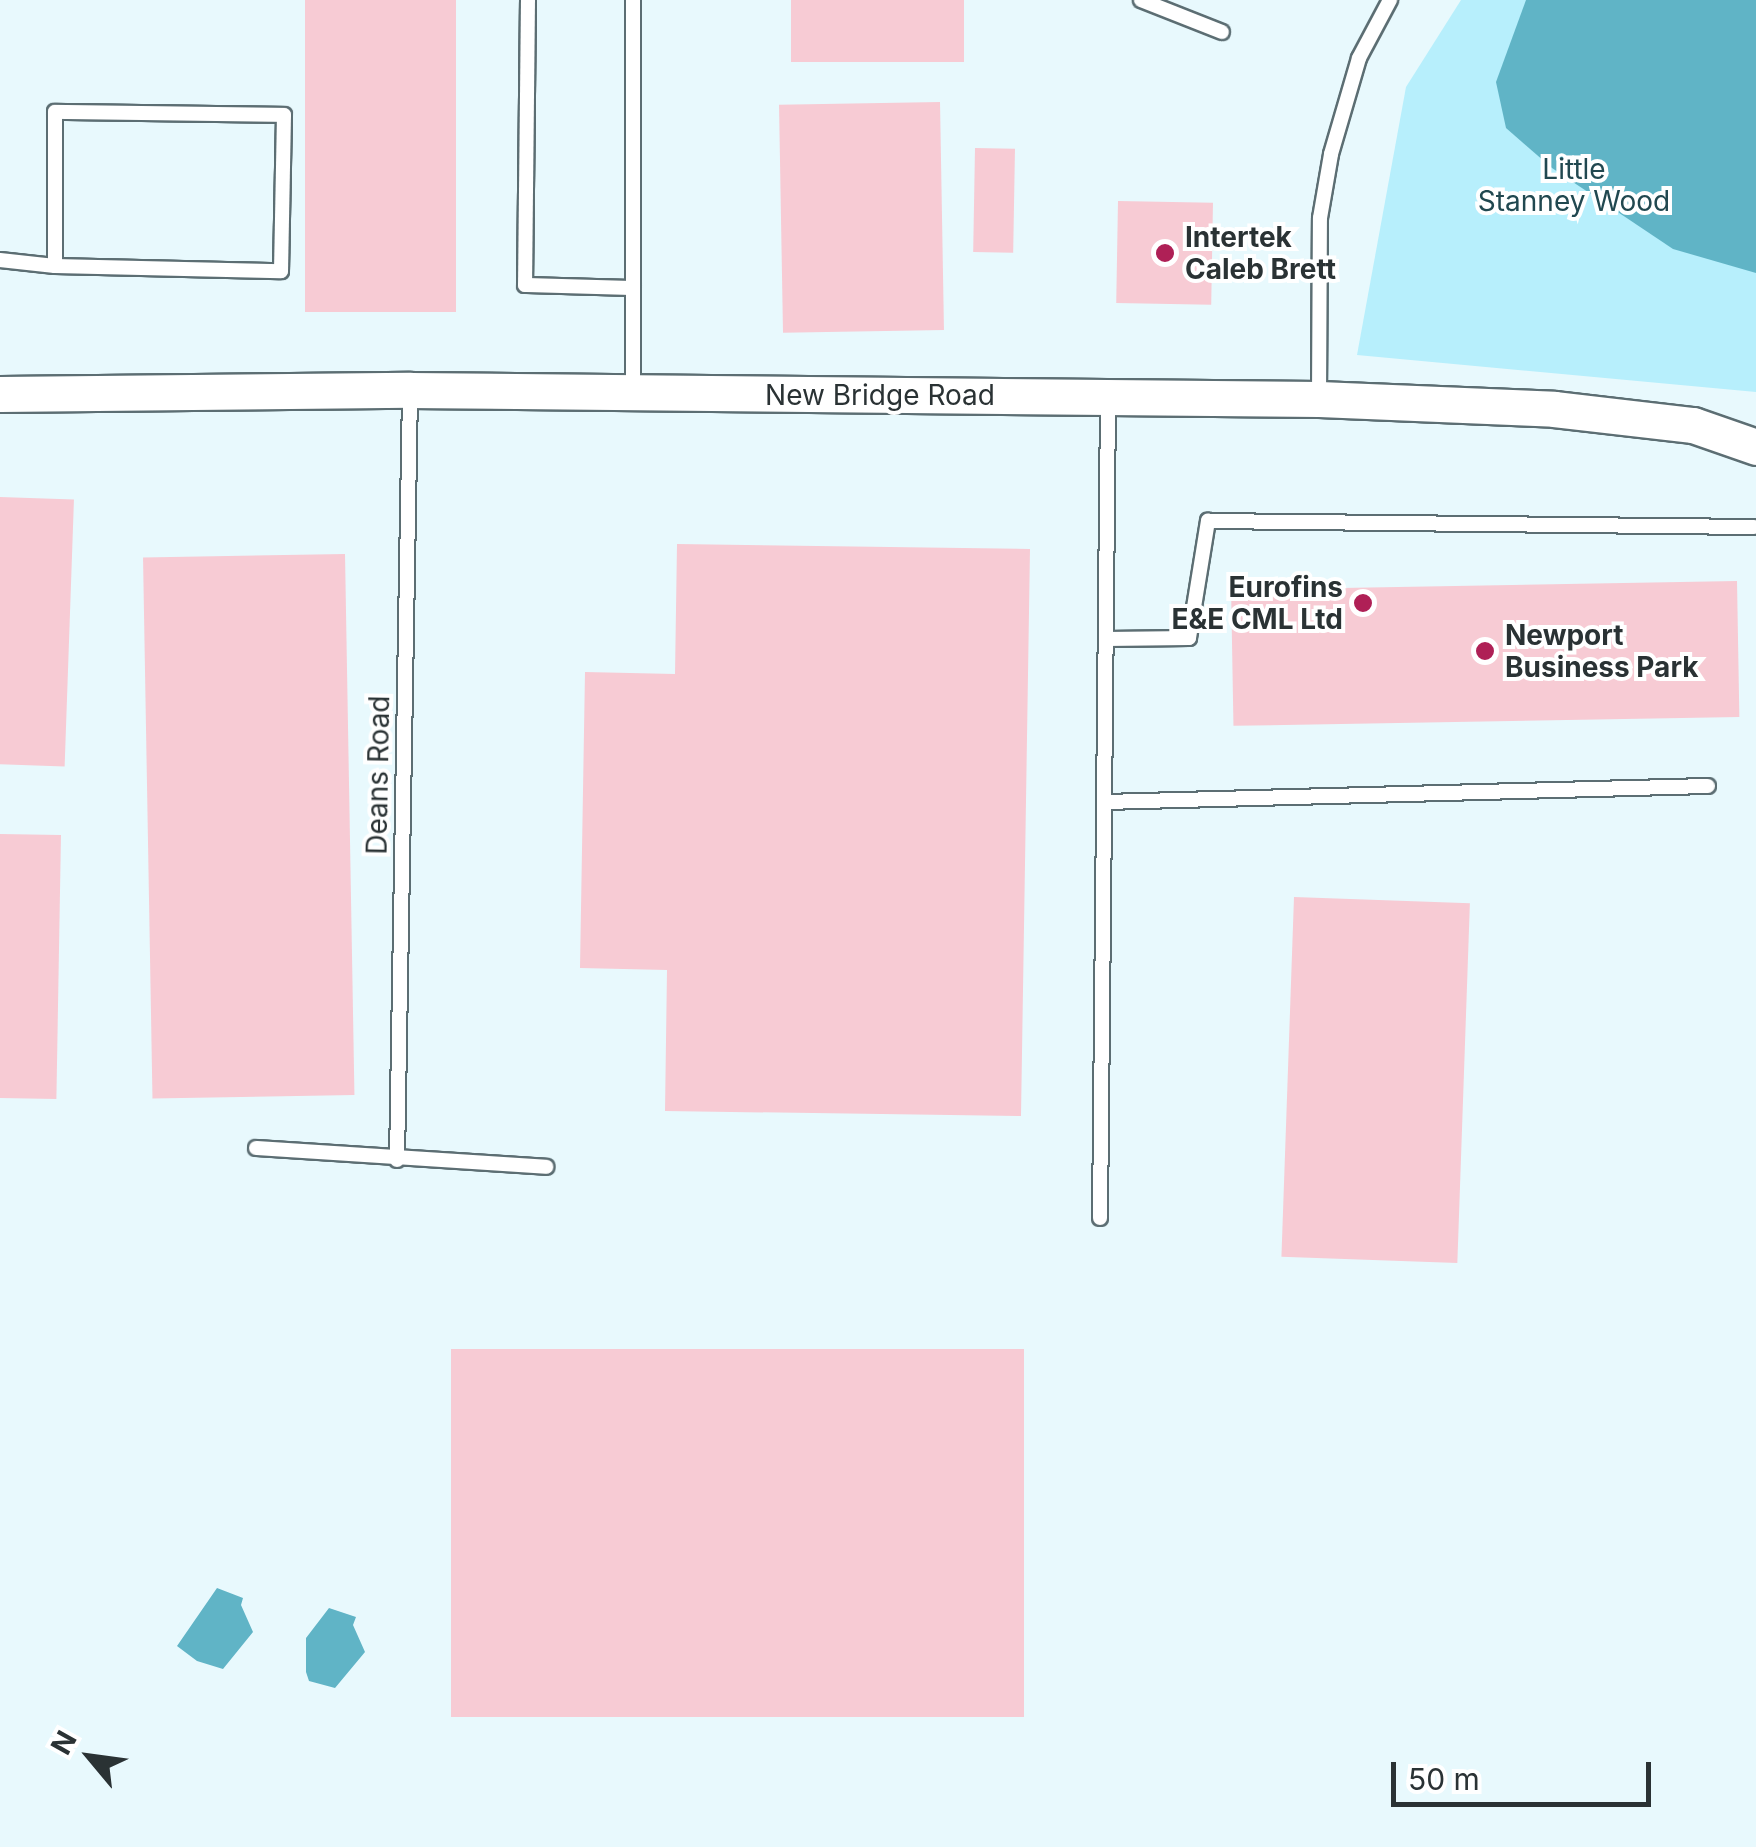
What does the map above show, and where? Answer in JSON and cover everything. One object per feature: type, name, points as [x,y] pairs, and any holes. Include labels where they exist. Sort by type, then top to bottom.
[{"type":"street","name":"New Bridge Road","points":[[0,394],[410,390],[1318,399],[1554,409],[1693,425],[1756,447]]},
{"type":"lane","points":[[528,0],[525,285],[633,288]]},
{"type":"lane","points":[[633,0],[633,394]]},
{"type":"lane","points":[[1142,0],[1222,32]]},
{"type":"lane","points":[[1318,399],[1320,218],[1330,154],[1360,58],[1390,0]]},
{"type":"lane","points":[[0,260],[56,266],[281,271],[284,115],[55,112],[56,266]]},
{"type":"lane","name":"Deans Road","points":[[396,1160],[410,390]]},
{"type":"lane","points":[[1100,1218],[1108,397]]},
{"type":"lane","points":[[1106,639],[1189,638],[1208,521],[1754,526]]},
{"type":"lane","points":[[1104,802],[1708,786]]},
{"type":"lane","points":[[256,1148],[546,1167]]},
{"type":"green space","name":"Little Stanney Wood","points":[[1461,0],[1756,0],[1756,392],[1357,355],[1406,87]]},
{"type":"shaded area","points":[[1526,0],[1756,0],[1756,273],[1673,249],[1552,168],[1506,128],[1496,82]]},
{"type":"shaded area","points":[[217,1588],[243,1598],[241,1605],[253,1632],[223,1669],[197,1661],[177,1646]]},
{"type":"shaded area","points":[[329,1608],[356,1617],[353,1625],[365,1652],[335,1688],[309,1681],[306,1672],[306,1638]]},
{"type":"building","points":[[305,0],[456,0],[456,312],[305,312]]},
{"type":"building","points":[[791,0],[964,0],[964,62],[791,62]]},
{"type":"building","points":[[940,102],[944,330],[783,333],[779,105]]},
{"type":"building","points":[[975,148],[1015,149],[1013,253],[973,252]]},
{"type":"building","name":"Intertek Caleb Brett","points":[[1118,201],[1213,203],[1211,305],[1116,303]]},
{"type":"building","points":[[0,497],[74,500],[65,766],[0,764]]},
{"type":"building","points":[[677,544],[1030,549],[1021,1116],[665,1111],[667,970],[580,968],[585,672],[675,674]]},
{"type":"building","points":[[345,554],[354,1095],[152,1098],[143,558]]},
{"type":"building","name":"Newport Business Park","points":[[1737,581],[1739,717],[1233,726],[1231,590]]},
{"type":"building","points":[[0,834],[61,835],[56,1099],[0,1098]]},
{"type":"building","points":[[1294,897],[1470,903],[1457,1263],[1281,1257]]},
{"type":"building","points":[[451,1349],[1024,1349],[1024,1717],[451,1717]]},
{"type":"place","name":"Intertek Caleb Brett","points":[[1165,253]]},
{"type":"place","name":"Eurofins E&E CML Ltd","points":[[1363,603]]},
{"type":"place","name":"Newport Business Park","points":[[1485,651]]}]
